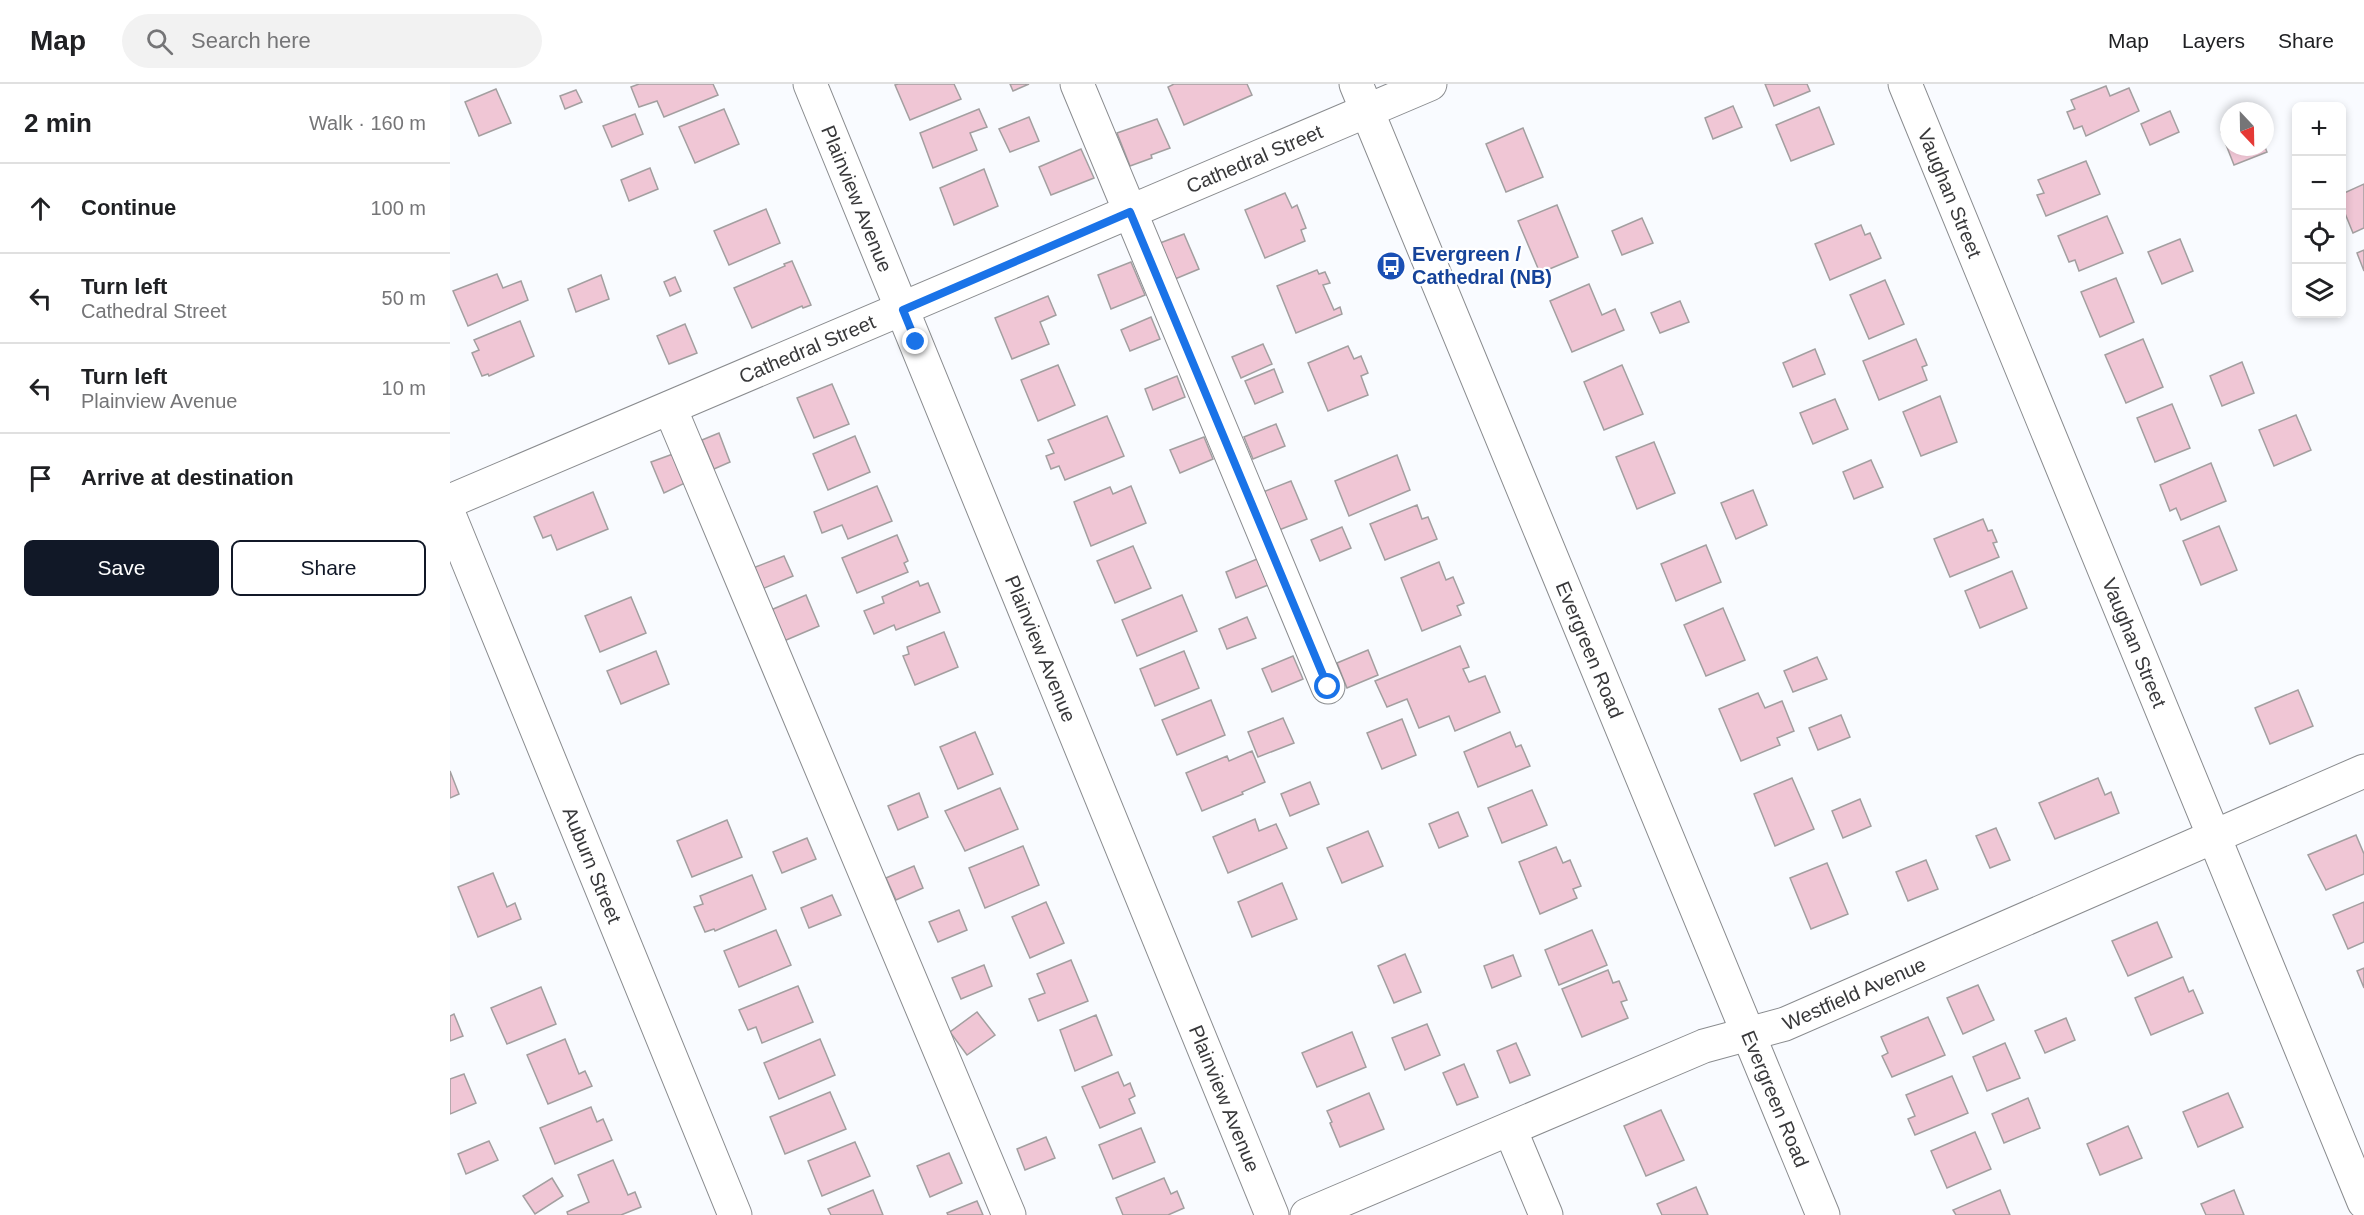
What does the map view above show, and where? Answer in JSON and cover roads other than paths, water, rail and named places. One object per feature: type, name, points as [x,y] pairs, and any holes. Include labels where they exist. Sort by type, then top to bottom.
[{"type":"street","name":"Plainview Avenue","points":[[810,84],[1272,1215]]},
{"type":"street","points":[[1077,84],[1328,687]]},
{"type":"street","name":"Cathedral Street","points":[[450,501],[1130,212],[1361,98],[1430,84]]},
{"type":"street","name":"Vaughan Street","points":[[1905,84],[2364,1202]]},
{"type":"street","name":"Evergreen Road","points":[[1361,98],[1823,1215]]},
{"type":"street","points":[[670,408],[1009,1215]]},
{"type":"street","name":"Auburn Street","points":[[450,517],[735,1215]]},
{"type":"street","name":"Westfield Avenue","points":[[1307,1215],[1704,1046],[1785,1024],[2364,771]]},
{"type":"street","points":[[1510,1129],[1546,1215]]},
{"type":"place","name":"Evergreen / Cathedral (NB)","points":[[1391,266]]}]
